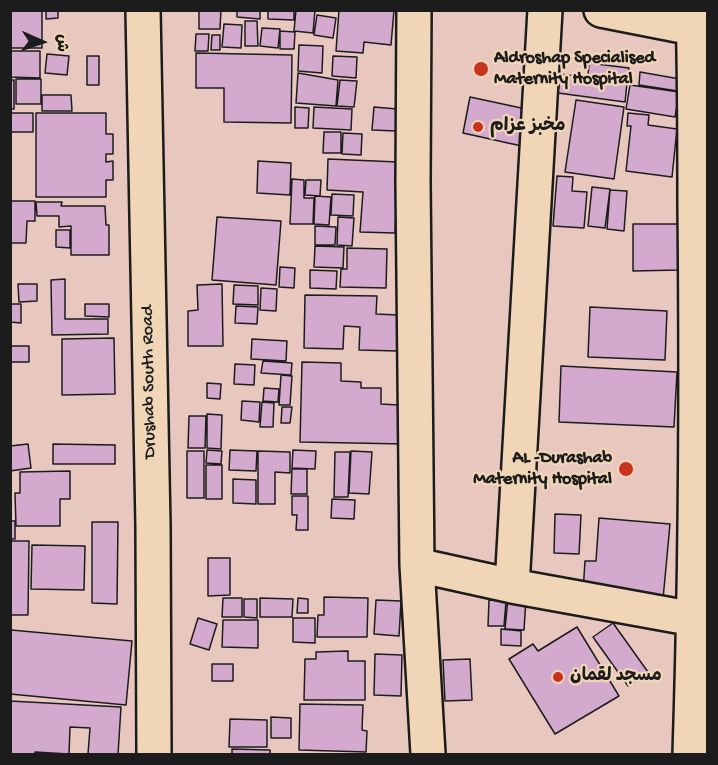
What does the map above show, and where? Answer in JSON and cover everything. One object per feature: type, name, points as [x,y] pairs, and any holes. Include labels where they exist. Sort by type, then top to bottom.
[{"type":"street","name":"Drushab South Road","points":[[143,10],[153,526],[154,754]]},
{"type":"street","points":[[414,10],[413,182],[417,565],[428,754]]},
{"type":"street","points":[[512,586],[545,10]]},
{"type":"street","points":[[601,10],[698,23],[697,402],[690,754]]},
{"type":"street","points":[[417,565],[512,586],[694,619]]},
{"type":"building","points":[[10,10],[42,10],[42,48],[10,48]]},
{"type":"building","points":[[46,10],[58,10],[58,18],[46,19]]},
{"type":"building","points":[[199,10],[221,10],[220,29],[199,29]]},
{"type":"building","points":[[237,10],[260,10],[260,19],[237,17]]},
{"type":"building","points":[[268,10],[294,10],[294,20],[268,19]]},
{"type":"building","points":[[296,10],[315,10],[313,33],[294,31]]},
{"type":"building","points":[[339,10],[394,10],[391,45],[364,42],[363,53],[336,51]]},
{"type":"building","points":[[317,15],[336,18],[333,38],[314,35]]},
{"type":"building","points":[[245,21],[257,21],[258,46],[245,46]]},
{"type":"building","points":[[224,24],[242,25],[241,48],[222,47]]},
{"type":"building","points":[[262,28],[280,29],[278,48],[260,46]]},
{"type":"building","points":[[280,31],[295,32],[294,49],[280,49]]},
{"type":"building","points":[[196,34],[209,34],[208,51],[195,51]]},
{"type":"building","points":[[212,35],[220,35],[220,50],[211,50]]},
{"type":"building","points":[[299,45],[323,46],[322,73],[298,71]]},
{"type":"building","points":[[10,51],[40,51],[40,78],[10,77]]},
{"type":"building","points":[[196,53],[292,55],[291,123],[224,122],[224,88],[196,88]]},
{"type":"building","points":[[47,54],[69,56],[67,75],[45,73]]},
{"type":"building","points":[[87,56],[99,56],[99,85],[87,85]]},
{"type":"building","points":[[333,56],[357,57],[356,78],[332,76]]},
{"type":"building","points":[[589,63],[629,68],[627,82],[588,76]]},
{"type":"building","points":[[640,72],[680,79],[678,91],[639,85]]},
{"type":"building","points":[[298,73],[338,80],[336,106],[296,103]]},
{"type":"building","points":[[560,74],[627,83],[625,102],[558,93]]},
{"type":"building","points":[[16,79],[41,79],[41,104],[16,104]]},
{"type":"building","points":[[10,80],[14,80],[14,109],[10,109]]},
{"type":"building","points":[[340,80],[357,81],[354,107],[337,106]]},
{"type":"building","points":[[630,85],[679,92],[675,117],[626,109]]},
{"type":"building","points":[[42,95],[71,95],[72,111],[42,111]]},
{"type":"building","points":[[470,97],[526,109],[526,147],[463,133]]},
{"type":"building","points":[[576,100],[624,107],[614,179],[565,172]]},
{"type":"building","points":[[295,107],[309,108],[308,128],[295,128]]},
{"type":"building","points":[[314,107],[352,109],[351,130],[313,128]]},
{"type":"building","points":[[374,107],[397,109],[396,131],[372,130]]},
{"type":"building","points":[[10,113],[33,113],[33,132],[10,132]]},
{"type":"building","points":[[36,113],[106,113],[106,134],[113,134],[113,154],[106,154],[106,162],[113,161],[113,180],[106,180],[106,197],[36,197]]},
{"type":"building","points":[[628,113],[649,115],[648,125],[677,129],[672,177],[626,171],[631,126],[627,126]]},
{"type":"building","points":[[324,132],[341,132],[341,153],[323,153]]},
{"type":"building","points":[[343,133],[362,134],[361,155],[342,154]]},
{"type":"building","points":[[328,159],[398,162],[395,233],[360,232],[363,192],[327,190]]},
{"type":"building","points":[[258,161],[291,163],[290,195],[257,193]]},
{"type":"building","points":[[557,176],[573,177],[572,191],[587,192],[584,228],[553,226]]},
{"type":"building","points":[[292,179],[304,180],[304,198],[314,198],[313,224],[290,224]]},
{"type":"building","points":[[306,180],[321,180],[320,196],[305,195]]},
{"type":"building","points":[[592,187],[610,189],[605,228],[588,226]]},
{"type":"building","points":[[610,190],[627,191],[624,231],[607,229]]},
{"type":"building","points":[[332,194],[354,195],[353,216],[331,215]]},
{"type":"building","points":[[315,196],[331,197],[329,225],[314,224]]},
{"type":"building","points":[[10,201],[35,201],[35,221],[27,221],[26,243],[10,243]]},
{"type":"building","points":[[36,202],[62,202],[61,206],[105,206],[106,225],[109,225],[109,255],[71,255],[71,226],[59,227],[59,216],[37,216]]},
{"type":"building","points":[[217,217],[281,221],[276,285],[212,280]]},
{"type":"building","points":[[338,217],[354,218],[352,246],[337,245]]},
{"type":"building","points":[[633,224],[680,224],[680,270],[633,271]]},
{"type":"building","points":[[315,226],[336,227],[335,245],[315,245]]},
{"type":"building","points":[[56,230],[70,230],[70,248],[56,247]]},
{"type":"building","points":[[315,246],[344,247],[343,268],[314,267]]},
{"type":"building","points":[[347,248],[387,249],[386,288],[340,287],[341,269],[347,269]]},
{"type":"building","points":[[280,267],[295,268],[294,288],[279,287]]},
{"type":"building","points":[[310,270],[337,271],[336,289],[310,288]]},
{"type":"building","points":[[65,279],[65,319],[108,319],[108,334],[52,335],[51,280]]},
{"type":"building","points":[[18,284],[37,284],[37,301],[19,302]]},
{"type":"building","points":[[222,284],[223,346],[188,346],[188,311],[198,310],[197,285]]},
{"type":"building","points":[[234,285],[258,286],[258,305],[233,304]]},
{"type":"building","points":[[261,288],[277,289],[276,311],[260,310]]},
{"type":"building","points":[[305,295],[377,296],[376,314],[398,315],[398,351],[359,350],[360,327],[344,326],[343,349],[304,348]]},
{"type":"building","points":[[10,304],[21,304],[21,323],[10,322]]},
{"type":"building","points":[[85,304],[109,304],[109,317],[85,316]]},
{"type":"building","points":[[236,306],[258,307],[257,324],[235,323]]},
{"type":"building","points":[[590,307],[667,311],[665,360],[588,357]]},
{"type":"building","points":[[114,338],[115,394],[62,395],[62,339]]},
{"type":"building","points":[[252,339],[287,341],[286,361],[251,359]]},
{"type":"building","points":[[10,346],[29,346],[29,362],[10,362]]},
{"type":"building","points":[[263,361],[292,363],[291,375],[261,373]]},
{"type":"building","points":[[302,362],[341,363],[341,381],[361,382],[361,388],[381,388],[381,404],[398,405],[398,421],[405,422],[405,444],[300,442]]},
{"type":"building","points":[[235,364],[255,365],[254,385],[234,384]]},
{"type":"building","points":[[561,366],[677,372],[674,427],[559,422]]},
{"type":"building","points":[[281,375],[292,376],[290,405],[279,405]]},
{"type":"building","points":[[207,383],[221,384],[220,399],[207,398]]},
{"type":"building","points":[[264,388],[279,389],[278,402],[263,401]]},
{"type":"building","points":[[242,401],[260,402],[259,422],[241,420]]},
{"type":"building","points":[[262,402],[274,403],[273,427],[260,427]]},
{"type":"building","points":[[282,407],[292,407],[290,423],[281,423]]},
{"type":"building","points":[[207,414],[222,415],[221,449],[207,448]]},
{"type":"building","points":[[189,416],[206,416],[205,448],[188,448]]},
{"type":"building","points":[[28,444],[31,468],[10,471],[10,446]]},
{"type":"building","points":[[53,444],[115,445],[115,464],[53,464]]},
{"type":"building","points":[[207,450],[222,451],[221,464],[206,463]]},
{"type":"building","points":[[230,450],[257,451],[256,471],[229,470]]},
{"type":"building","points":[[293,450],[316,451],[315,469],[292,468]]},
{"type":"building","points":[[187,451],[204,451],[204,498],[187,498]]},
{"type":"building","points":[[258,451],[290,452],[290,473],[275,472],[275,504],[258,504]]},
{"type":"building","points":[[351,451],[372,452],[369,494],[349,493]]},
{"type":"building","points":[[335,452],[350,452],[348,497],[334,497]]},
{"type":"building","points":[[206,465],[222,465],[222,499],[206,499]]},
{"type":"building","points":[[292,469],[307,469],[307,494],[291,494]]},
{"type":"building","points":[[70,471],[70,499],[60,499],[60,526],[16,526],[15,493],[20,493],[20,472]]},
{"type":"building","points":[[233,479],[256,480],[256,504],[233,503]]},
{"type":"building","points":[[292,496],[308,496],[308,530],[296,530],[297,515],[292,515]]},
{"type":"building","points":[[332,499],[355,500],[354,519],[331,518]]},
{"type":"building","points":[[555,514],[581,515],[579,554],[554,553]]},
{"type":"building","points":[[599,518],[670,524],[663,599],[583,592],[585,561],[596,561]]},
{"type":"building","points":[[10,521],[15,521],[15,539],[10,539]]},
{"type":"building","points":[[92,522],[118,522],[117,604],[92,603]]},
{"type":"building","points":[[10,541],[29,541],[28,615],[10,615]]},
{"type":"building","points":[[32,545],[85,546],[84,590],[31,589]]},
{"type":"building","points":[[208,558],[230,558],[230,595],[208,596]]},
{"type":"building","points":[[324,597],[368,598],[367,637],[317,637],[318,615],[324,615]]},
{"type":"building","points":[[223,598],[242,598],[242,617],[222,617]]},
{"type":"building","points":[[260,598],[293,599],[292,617],[260,617]]},
{"type":"building","points":[[298,598],[308,599],[308,613],[297,613]]},
{"type":"building","points":[[508,598],[526,599],[524,630],[505,629]]},
{"type":"building","points":[[244,599],[257,599],[257,618],[244,617]]},
{"type":"building","points":[[376,600],[401,601],[399,636],[374,634]]},
{"type":"building","points":[[489,600],[506,601],[504,626],[488,626]]},
{"type":"building","points":[[198,618],[217,624],[209,650],[190,644]]},
{"type":"building","points":[[293,618],[315,618],[315,643],[293,642]]},
{"type":"building","points":[[223,620],[258,620],[258,648],[222,647]]},
{"type":"building","points":[[613,623],[648,672],[628,686],[593,637]]},
{"type":"building","points":[[577,627],[619,696],[555,734],[509,659],[533,644],[538,651]]},
{"type":"building","points":[[501,629],[521,631],[521,646],[501,645]]},
{"type":"building","points":[[11,630],[132,641],[126,705],[10,694]]},
{"type":"building","points":[[348,651],[348,661],[365,661],[365,700],[304,700],[305,659],[316,659],[316,652]]},
{"type":"building","points":[[375,654],[402,655],[401,696],[374,695]]},
{"type":"building","points":[[470,659],[472,700],[445,701],[443,660]]},
{"type":"building","points":[[212,664],[233,664],[233,681],[212,681]]},
{"type":"building","points":[[10,701],[121,707],[118,754],[88,754],[90,728],[70,727],[69,754],[35,752],[35,754],[10,754]]},
{"type":"building","points":[[300,704],[363,705],[362,730],[367,731],[366,752],[299,750]]},
{"type":"building","points":[[271,717],[291,718],[291,738],[271,738]]},
{"type":"building","points":[[230,719],[267,720],[267,747],[229,747]]},
{"type":"building","points":[[232,749],[270,750],[270,754],[232,754]]},
{"type":"place","name":"Aldroshap Specialised Maternity Hospital","points":[[481,69]]},
{"type":"place","name":"مخبز عزام","points":[[478,127]]},
{"type":"place","name":"AL -Durashab Maternity Hospital","points":[[626,469]]},
{"type":"place","name":"مسجد لقمان","points":[[558,677]]}]
